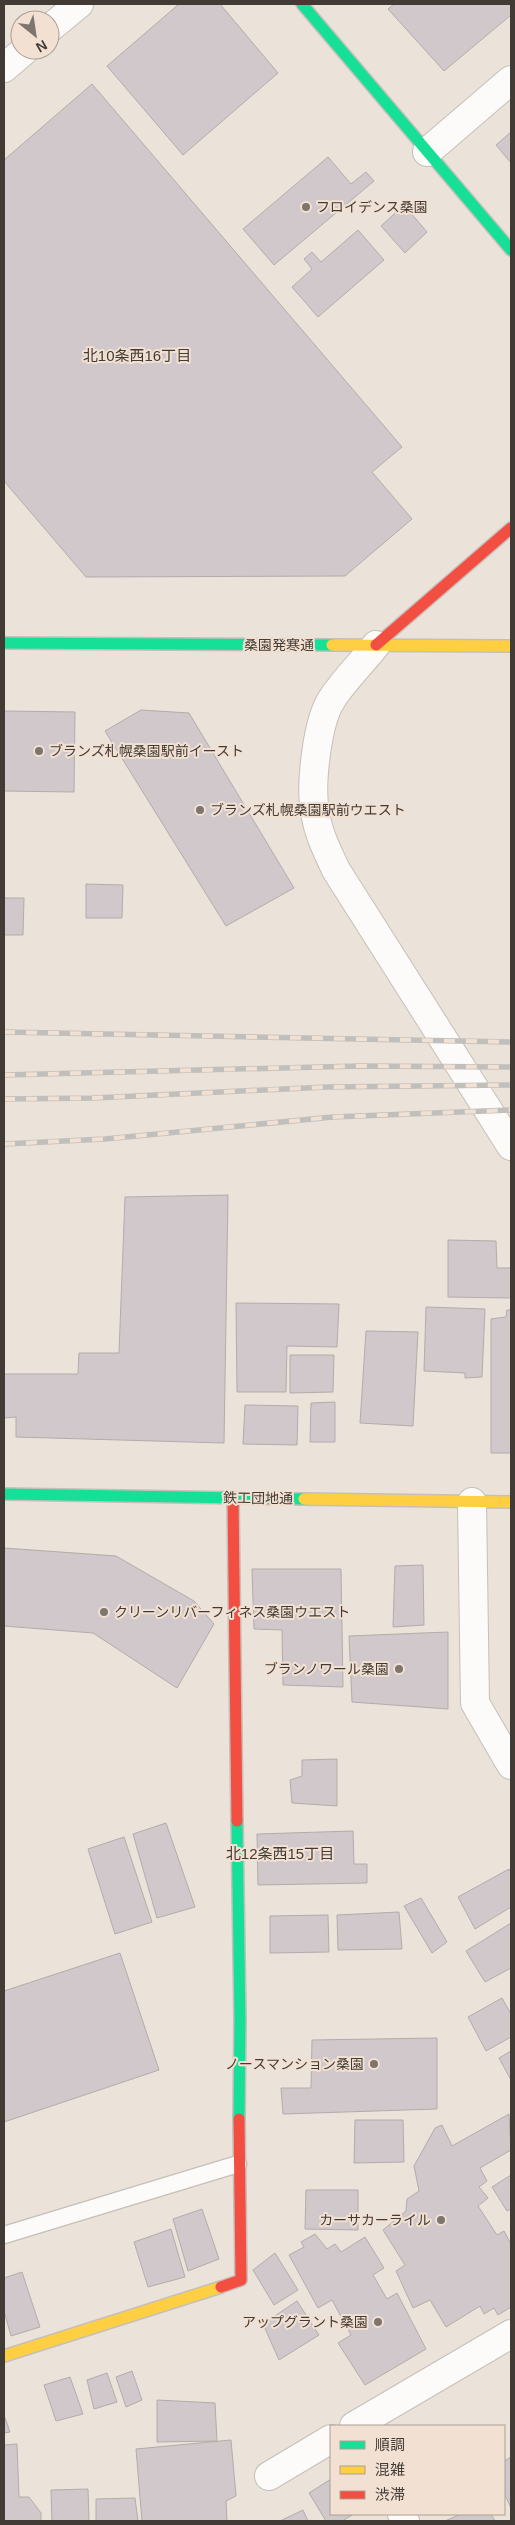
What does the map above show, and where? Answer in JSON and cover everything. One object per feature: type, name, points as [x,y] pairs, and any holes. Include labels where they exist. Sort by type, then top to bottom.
[{"type":"street","points":[[60,19],[78,4]]},
{"type":"street","points":[[302,4],[511,250]]},
{"type":"street","points":[[427,152],[511,80]]},
{"type":"street","points":[[511,528],[376,645],[331,700],[319,734],[315,768],[314,811],[322,840],[336,870],[511,1146]]},
{"type":"street","name":"桑園発寒通","points":[[4,643],[511,646]]},
{"type":"street","name":"鉄工団地通","points":[[4,1494],[511,1502]]},
{"type":"street","points":[[4,2356],[240,2280],[238,2164],[240,2020],[233,1498]]},
{"type":"street","points":[[472,1502],[475,1703],[511,1765]]},
{"type":"street","points":[[362,2424],[511,2334]]},
{"type":"street","points":[[270,2476],[330,2441]]},
{"type":"lane","points":[[4,2235],[238,2164]]},
{"type":"building","points":[[179,4],[220,4],[278,73],[183,155],[107,66]]},
{"type":"building","points":[[394,4],[511,4],[511,15],[444,71],[388,9]]},
{"type":"building","points":[[92,84],[402,447],[372,472],[412,519],[345,576],[86,577],[4,481],[4,160]]},
{"type":"building","points":[[511,132],[511,163],[496,145]]},
{"type":"building","name":"フロイデンス桑園","points":[[328,157],[351,184],[366,172],[374,181],[274,265],[243,229]]},
{"type":"building","points":[[404,205],[427,232],[405,253],[381,226]]},
{"type":"building","points":[[358,230],[384,260],[318,317],[292,287],[312,269],[304,259],[312,252],[321,262]]},
{"type":"building","name":"ブランズ札幌桑園駅前ウエスト","points":[[141,710],[189,713],[294,888],[226,926],[105,731]]},
{"type":"building","name":"ブランズ札幌桑園駅前イースト","points":[[4,711],[75,712],[74,792],[4,791]]},
{"type":"building","points":[[86,884],[123,885],[122,918],[86,918]]},
{"type":"building","points":[[4,898],[24,898],[23,935],[4,935]]},
{"type":"building","points":[[228,1195],[224,1443],[16,1437],[16,1417],[4,1418],[4,1374],[78,1374],[79,1353],[119,1353],[125,1197]]},
{"type":"building","points":[[448,1240],[496,1241],[497,1268],[511,1268],[511,1298],[448,1297]]},
{"type":"building","points":[[236,1303],[339,1304],[337,1347],[287,1346],[286,1392],[237,1392]]},
{"type":"building","points":[[426,1307],[485,1309],[482,1377],[465,1378],[465,1373],[424,1371]]},
{"type":"building","points":[[507,1310],[511,1310],[511,1453],[491,1453],[491,1319],[506,1317]]},
{"type":"building","points":[[366,1331],[418,1332],[413,1426],[360,1423]]},
{"type":"building","points":[[290,1355],[334,1355],[333,1392],[290,1393]]},
{"type":"building","points":[[335,1402],[335,1442],[310,1442],[311,1403]]},
{"type":"building","points":[[245,1405],[298,1406],[297,1445],[243,1444]]},
{"type":"building","name":"クリーンリバーフィネス桑園ウエスト","points":[[4,1548],[116,1556],[194,1601],[214,1624],[177,1688],[93,1633],[4,1626]]},
{"type":"building","points":[[423,1565],[424,1625],[393,1627],[395,1566]]},
{"type":"building","points":[[252,1569],[341,1569],[343,1687],[283,1685],[282,1630],[254,1629]]},
{"type":"building","name":"ブランノワール桑園","points":[[448,1632],[448,1709],[352,1702],[349,1636]]},
{"type":"building","points":[[337,1759],[337,1806],[292,1803],[290,1780],[302,1776],[302,1760]]},
{"type":"building","points":[[166,1823],[195,1907],[157,1918],[133,1834]]},
{"type":"building","points":[[353,1831],[354,1864],[367,1864],[367,1883],[258,1885],[257,1834]]},
{"type":"building","points":[[124,1837],[152,1922],[115,1934],[88,1849]]},
{"type":"building","points":[[509,1869],[511,1873],[511,1907],[475,1929],[458,1897]]},
{"type":"building","points":[[421,1898],[447,1942],[432,1953],[404,1906]]},
{"type":"building","points":[[399,1912],[402,1949],[338,1950],[337,1915]]},
{"type":"building","points":[[328,1915],[329,1952],[270,1953],[270,1916]]},
{"type":"building","points":[[511,1923],[511,1968],[485,1982],[466,1951]]},
{"type":"building","points":[[120,1953],[159,2070],[4,2122],[4,1991]]},
{"type":"building","points":[[502,1998],[511,2014],[511,2037],[486,2051],[468,2017]]},
{"type":"building","name":"ノースマンション桑園","points":[[437,2038],[437,2109],[283,2114],[281,2088],[311,2088],[312,2040]]},
{"type":"building","points":[[511,2051],[511,2080],[499,2058]]},
{"type":"building","name":"カーサカーライル","points":[[509,2114],[511,2150],[480,2168],[487,2181],[479,2187],[488,2198],[478,2206],[497,2235],[504,2231],[511,2244],[511,2307],[498,2315],[494,2308],[484,2314],[480,2306],[446,2327],[430,2300],[413,2308],[396,2271],[405,2265],[383,2230],[406,2211],[407,2199],[419,2191],[414,2166],[435,2128],[442,2125],[452,2146]]},
{"type":"building","points":[[355,2120],[403,2120],[404,2162],[354,2163]]},
{"type":"building","points":[[511,2175],[511,2209],[507,2211],[492,2187]]},
{"type":"building","points":[[306,2190],[358,2190],[358,2230],[305,2229]]},
{"type":"building","points":[[202,2209],[219,2259],[188,2271],[173,2219]]},
{"type":"building","points":[[171,2229],[185,2277],[148,2287],[134,2242]]},
{"type":"building","name":"アップグラント桑園","points":[[315,2234],[327,2249],[335,2244],[341,2252],[365,2237],[384,2268],[373,2275],[387,2299],[397,2293],[426,2349],[365,2385],[338,2343],[351,2335],[332,2300],[318,2308],[289,2255],[304,2247],[301,2242]]},
{"type":"building","points":[[275,2253],[298,2290],[274,2305],[253,2270]]},
{"type":"building","points":[[22,2272],[40,2327],[11,2336],[4,2311],[4,2278]]},
{"type":"building","points":[[297,2301],[319,2335],[279,2360],[263,2324]]},
{"type":"building","points":[[132,2371],[142,2400],[126,2407],[116,2377]]},
{"type":"building","points":[[107,2373],[117,2402],[94,2409],[87,2380]]},
{"type":"building","points":[[70,2377],[83,2414],[56,2421],[44,2385]]},
{"type":"building","points":[[157,2400],[215,2403],[217,2441],[157,2442]]},
{"type":"building","points":[[4,2415],[10,2432],[4,2433]]},
{"type":"building","points":[[231,2440],[236,2496],[226,2501],[227,2521],[142,2521],[136,2449]]},
{"type":"building","points":[[17,2444],[19,2497],[29,2497],[41,2513],[41,2521],[4,2521],[4,2445]]},
{"type":"building","points":[[511,2457],[511,2508],[505,2495],[505,2460]]},
{"type":"building","points":[[330,2480],[330,2515],[352,2515],[342,2521],[326,2521],[309,2493]]},
{"type":"building","points":[[88,2489],[89,2521],[52,2521],[51,2490]]},
{"type":"building","points":[[135,2498],[138,2521],[96,2521],[96,2499]]},
{"type":"building","points":[[303,2510],[308,2521],[280,2521]]},
{"type":"building","points":[[459,2515],[492,2515],[495,2521],[445,2521]]},
{"type":"railway","points":[[4,1032],[511,1042]]},
{"type":"railway","points":[[4,1075],[359,1066],[511,1067]]},
{"type":"railway","points":[[4,1099],[94,1098],[327,1087],[511,1085]]},
{"type":"railway","points":[[4,1144],[105,1139],[333,1117],[511,1110]]},
{"type":"traffic: fast","points":[[302,4],[511,250]]},
{"type":"traffic: fast","points":[[4,643],[332,645]]},
{"type":"traffic: fast","points":[[4,1494],[304,1499]]},
{"type":"traffic: fast","points":[[237,1821],[240,2020],[239,2119]]},
{"type":"traffic: slow","points":[[332,645],[511,646]]},
{"type":"traffic: slow","points":[[304,1499],[511,1502]]},
{"type":"traffic: slow","points":[[4,2356],[221,2287]]},
{"type":"traffic: jam","points":[[376,645],[511,528]]},
{"type":"traffic: jam","points":[[233,1498],[237,1821]]},
{"type":"traffic: jam","points":[[221,2287],[241,2280],[239,2119]]},
{"type":"place","name":"フロイデンス桑園","points":[[306,207]]},
{"type":"place","name":"ブランズ札幌桑園駅前イースト","points":[[39,751]]},
{"type":"place","name":"ブランズ札幌桑園駅前ウエスト","points":[[200,810]]},
{"type":"place","name":"クリーンリバーフィネス桑園ウエスト","points":[[104,1612]]},
{"type":"place","name":"ブランノワール桑園","points":[[399,1669]]},
{"type":"place","name":"ノースマンション桑園","points":[[374,2064]]},
{"type":"place","name":"カーサカーライル","points":[[441,2220]]},
{"type":"place","name":"アップグラント桑園","points":[[378,2322]]},
{"type":"district","name":"北10条西16丁目","points":[[137,356]]},
{"type":"district","name":"北12条西15丁目","points":[[280,1854]]}]
